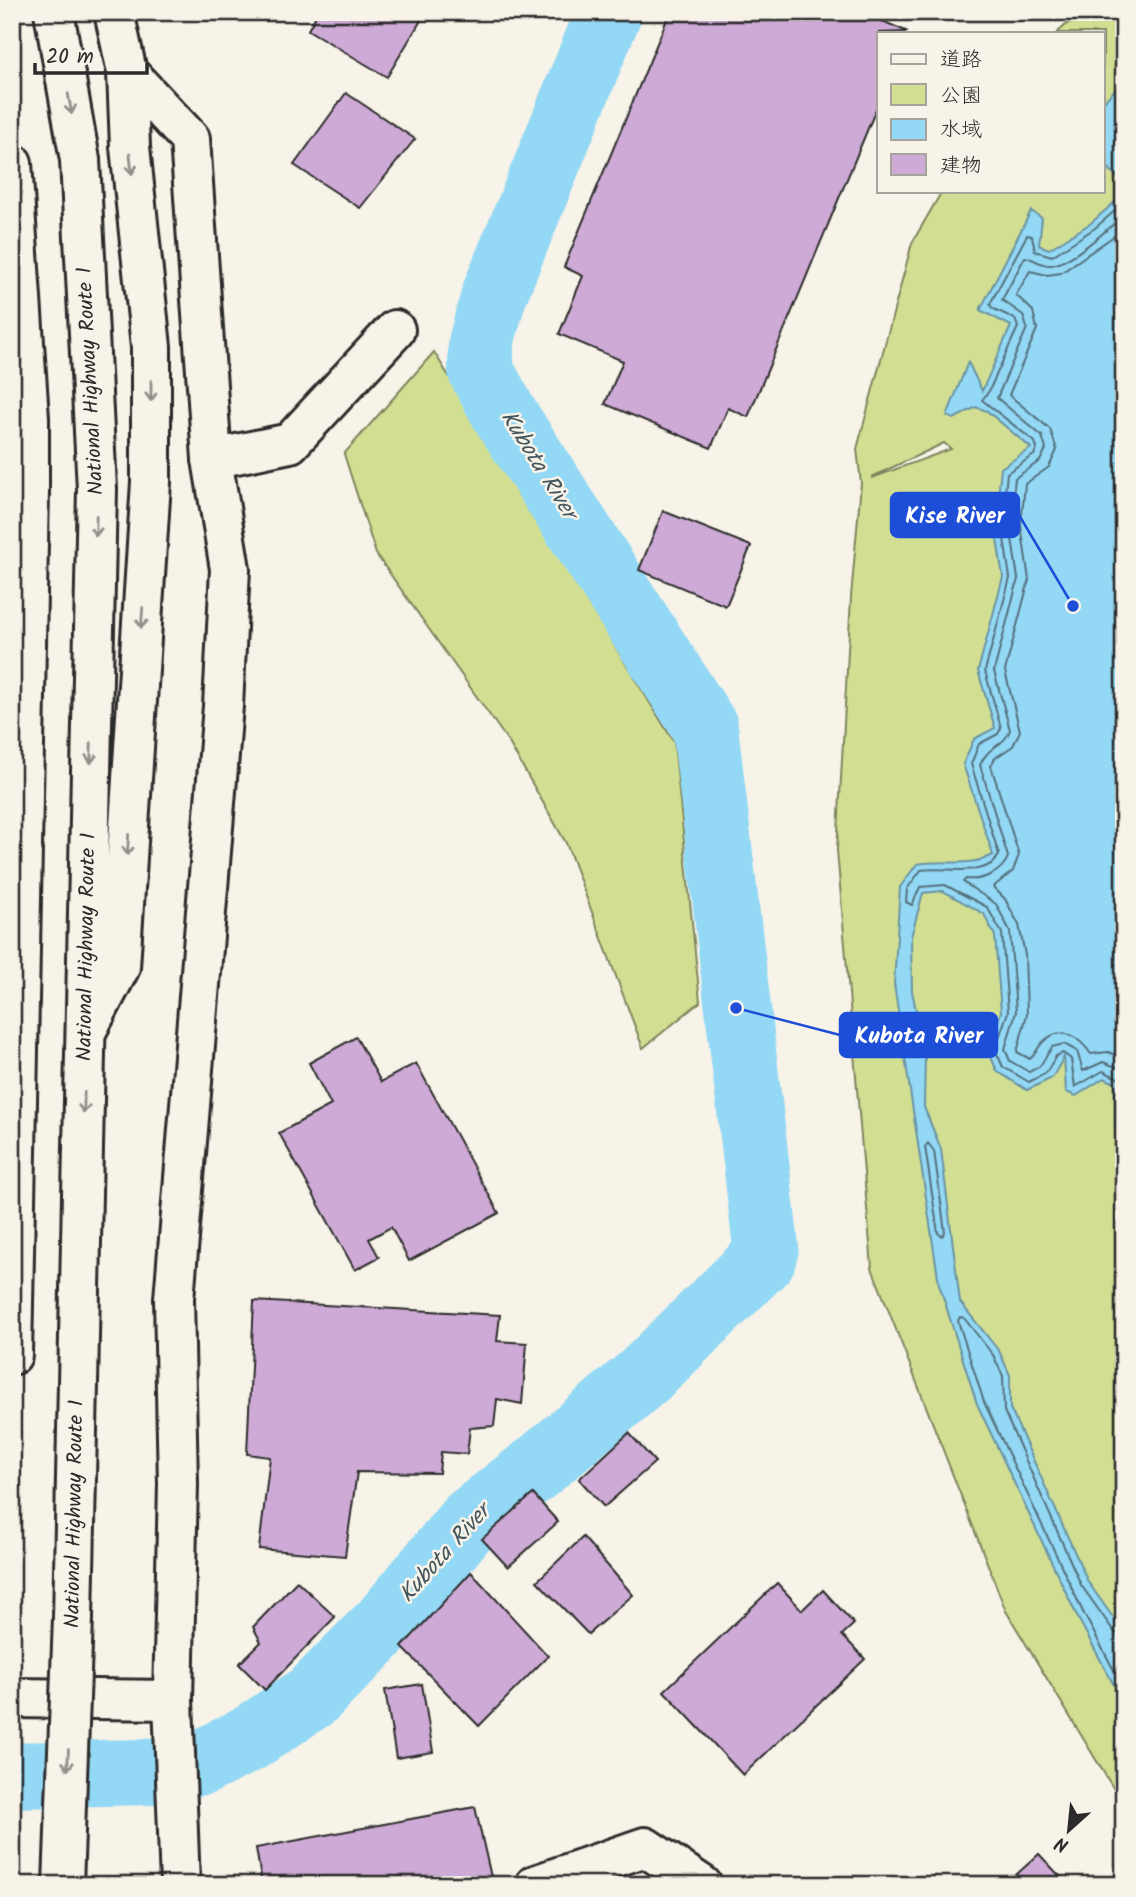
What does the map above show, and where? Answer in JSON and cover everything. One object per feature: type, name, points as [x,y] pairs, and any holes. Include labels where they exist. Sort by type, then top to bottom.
[{"type":"main road","name":"National Highway Route 1","points":[[54,12],[80,160],[97,489],[73,1618],[63,1885]]},
{"type":"main road","points":[[85,1033],[120,967],[151,482],[151,347],[130,147],[127,72],[114,12]]},
{"type":"main road","points":[[127,72],[190,139],[212,459],[230,569],[223,706],[174,1299],[178,1484],[173,1700],[180,1885]]},
{"type":"main road","points":[[12,163],[29,418],[28,651],[12,1355]]},
{"type":"main road","points":[[212,459],[290,443],[394,330]]},
{"type":"main road","points":[[12,532],[28,651]]},
{"type":"main road","points":[[12,1698],[173,1700]]},
{"type":"main road","points":[[535,1885],[645,1847],[702,1885]]},
{"type":"green space","points":[[1080,12],[1124,12],[1124,1806],[1006,1611],[872,1268],[837,850],[851,597],[861,483],[857,449],[912,243],[941,192],[1104,192],[1104,32],[1058,32]],"holes":[[[944,443],[951,449],[872,478]]]},
{"type":"green space","points":[[434,352],[674,742],[700,1002],[643,1048],[566,843],[508,741],[376,554],[344,454]]},
{"type":"water","points":[[1124,80],[1124,185],[1104,163],[1104,101]]},
{"type":"water","points":[[1124,194],[1124,1222],[1117,1207],[1115,1083],[1104,1078],[1076,1096],[1066,1092],[1064,1057],[1052,1078],[1027,1090],[997,1071],[988,1050],[1001,1012],[995,936],[984,914],[943,891],[923,893],[911,937],[912,991],[925,1055],[924,1107],[941,1149],[960,1302],[999,1351],[1010,1375],[1010,1408],[1088,1582],[1124,1633],[1124,1704],[1078,1618],[977,1404],[939,1284],[894,984],[900,887],[917,864],[975,861],[993,855],[963,764],[974,739],[995,728],[978,671],[1003,577],[995,526],[1001,468],[1031,448],[987,411],[976,407],[954,419],[947,416],[968,362],[982,391],[1011,326],[980,310],[1031,211],[1042,218],[1039,245],[1049,249],[1091,223]]},
{"type":"building","points":[[318,12],[426,12],[387,77],[308,30]]},
{"type":"building","points":[[670,12],[861,12],[908,32],[877,32],[877,107],[748,417],[728,408],[711,448],[605,404],[623,361],[559,334],[583,276],[564,267]]},
{"type":"building","points":[[346,93],[415,139],[360,208],[294,165]]},
{"type":"building","points":[[663,511],[751,546],[726,606],[639,570]]},
{"type":"building","points":[[356,1037],[381,1082],[416,1063],[499,1213],[409,1261],[391,1227],[369,1239],[379,1257],[355,1270],[279,1133],[331,1105],[309,1063]]},
{"type":"building","points":[[254,1301],[500,1315],[497,1341],[527,1343],[522,1404],[497,1399],[494,1426],[470,1428],[467,1454],[441,1452],[439,1473],[357,1472],[345,1556],[259,1549],[270,1457],[247,1454]]},
{"type":"building","points":[[629,1433],[655,1462],[604,1507],[579,1479]]},
{"type":"building","points":[[533,1494],[558,1522],[508,1567],[482,1539]]},
{"type":"building","points":[[583,1537],[633,1595],[588,1634],[537,1581]]},
{"type":"building","points":[[471,1572],[548,1656],[479,1726],[402,1647]]},
{"type":"building","points":[[297,1581],[335,1617],[265,1690],[239,1664],[261,1642],[253,1627]]},
{"type":"building","points":[[777,1583],[802,1610],[823,1590],[854,1624],[842,1635],[865,1659],[743,1775],[664,1691]]},
{"type":"building","points":[[422,1684],[433,1752],[396,1758],[385,1690]]},
{"type":"building","points":[[475,1807],[491,1877],[426,1885],[262,1885],[256,1848]]},
{"type":"building","points":[[1039,1854],[1068,1885],[1005,1885]]},
{"type":"waterway","name":"Kubota River","points":[[12,1775],[147,1772],[203,1762],[247,1740],[313,1696],[385,1623],[469,1521],[539,1466],[644,1376],[763,1259],[766,1247],[705,727],[505,415],[481,371],[481,343],[494,295],[609,12]]},
{"type":"place","name":"Kise River","points":[[1073,606]]},
{"type":"place","name":"Kubota River","points":[[736,1008]]}]
